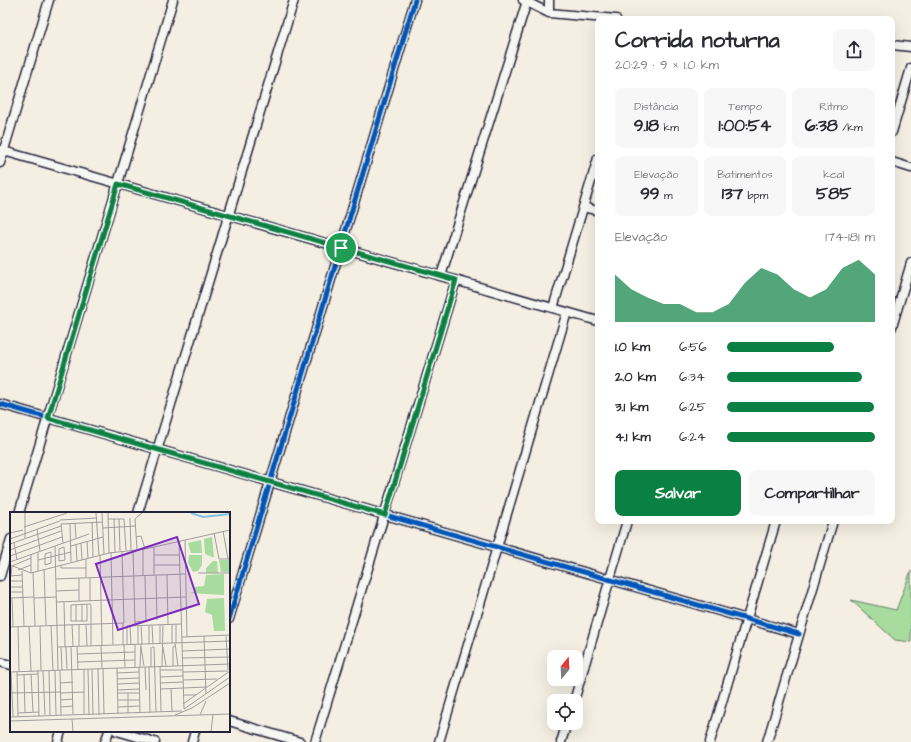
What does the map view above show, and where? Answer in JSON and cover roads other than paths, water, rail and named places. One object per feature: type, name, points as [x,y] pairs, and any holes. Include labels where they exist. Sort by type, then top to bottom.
[{"type":"street","points":[[0,163],[2,151],[49,0]]},
{"type":"street","points":[[19,512],[173,0]]},
{"type":"street","points":[[138,512],[294,0]]},
{"type":"street","points":[[230,616],[415,0]]},
{"type":"street","points":[[549,0],[549,13]]},
{"type":"street","points":[[441,276],[524,1],[549,13],[595,17]]},
{"type":"street","points":[[895,45],[911,47]]},
{"type":"street","points":[[895,122],[911,68]]},
{"type":"street","points":[[2,151],[595,320]]},
{"type":"street","points":[[895,163],[911,168]]},
{"type":"street","points":[[553,308],[595,168]]},
{"type":"street","points":[[583,206],[595,210]]},
{"type":"street","points":[[895,317],[911,263]]},
{"type":"street","points":[[315,742],[456,280]]},
{"type":"street","points":[[438,742],[568,312]]},
{"type":"street","points":[[0,404],[799,634]]},
{"type":"street","points":[[576,694],[626,524]]},
{"type":"street","points":[[710,742],[775,524]]},
{"type":"street","points":[[767,742],[832,524]]},
{"type":"street","points":[[0,576],[10,543]]},
{"type":"street","points":[[0,662],[10,665]]},
{"type":"street","points":[[230,721],[300,742]]},
{"type":"street","points":[[562,742],[565,730]]},
{"type":"street","points":[[58,742],[61,732]]},
{"type":"street","points":[[105,742],[108,732]]},
{"type":"street","points":[[120,732],[142,740],[155,742]]},
{"type":"street","points":[[192,742],[196,732]]}]
